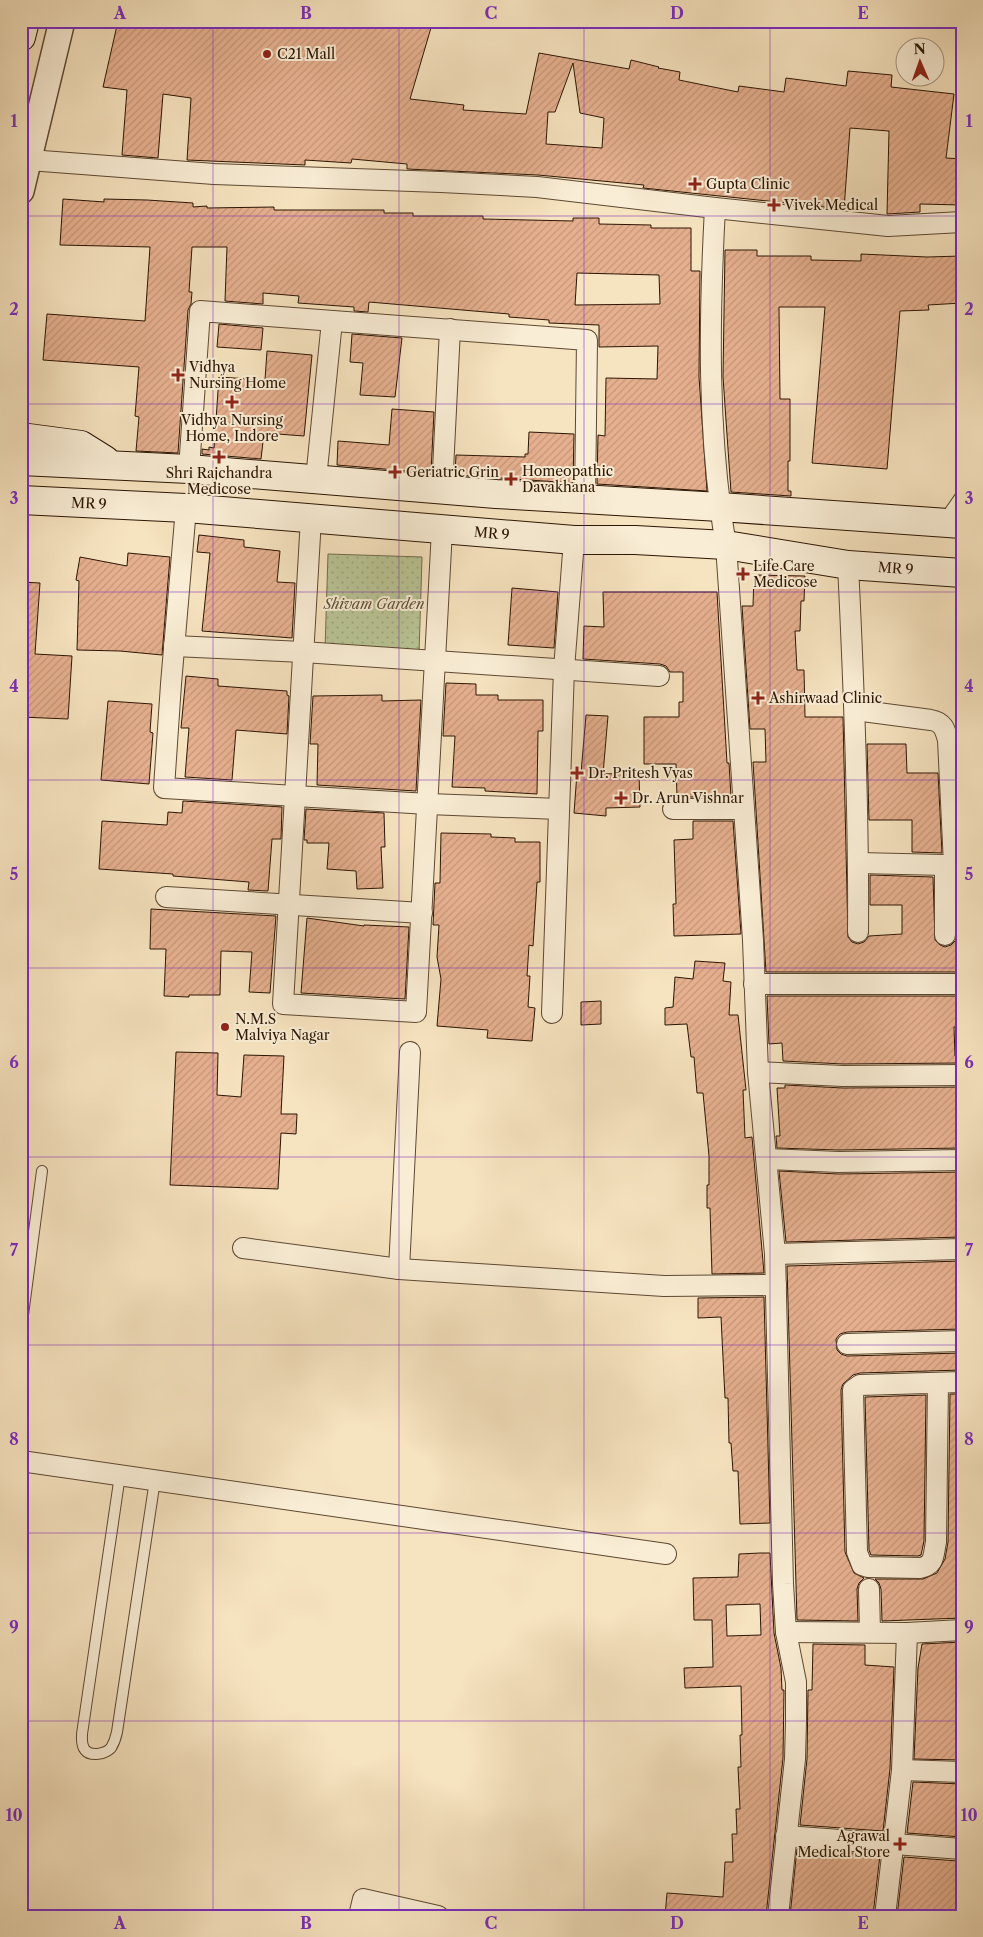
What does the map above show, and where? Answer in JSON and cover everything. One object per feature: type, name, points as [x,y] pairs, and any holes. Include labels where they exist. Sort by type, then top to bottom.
[{"type":"main road","points":[[21,37],[25,21]]},
{"type":"main road","points":[[21,437],[81,445],[113,465]]},
{"type":"main road","points":[[21,461],[189,469],[442,490],[952,523]]},
{"type":"main road","name":"MR 9","points":[[21,500],[186,508],[574,540],[635,540],[726,545],[848,565],[962,573]]},
{"type":"street","points":[[21,191],[25,159],[62,21]]},
{"type":"street","points":[[25,159],[214,174],[536,187],[888,226],[962,222]]},
{"type":"street","points":[[714,208],[710,299],[713,408],[720,507],[726,545],[758,1072],[775,1254],[783,1584],[786,1632],[796,1682],[795,1759],[778,1916]]},
{"type":"street","points":[[189,469],[200,311],[450,329],[586,340],[585,500]]},
{"type":"street","points":[[316,479],[332,321]]},
{"type":"street","points":[[442,490],[450,329]]},
{"type":"street","points":[[186,508],[164,788],[428,804],[558,809]]},
{"type":"street","points":[[312,518],[283,1004],[416,1012],[442,530]]},
{"type":"street","points":[[552,1013],[564,668],[574,540]]},
{"type":"street","points":[[848,565],[855,710],[858,932]]},
{"type":"street","points":[[174,646],[564,668],[659,676]]},
{"type":"street","points":[[855,710],[939,722],[948,740],[953,865],[944,935]]},
{"type":"street","points":[[673,809],[743,809]]},
{"type":"street","points":[[858,863],[953,865]]},
{"type":"street","points":[[166,897],[422,913]]},
{"type":"street","points":[[754,984],[962,984]]},
{"type":"street","points":[[399,1269],[410,1052]]},
{"type":"street","points":[[758,1072],[843,1076],[962,1075]]},
{"type":"street","points":[[767,1159],[839,1162],[962,1160]]},
{"type":"street","points":[[243,1248],[399,1269],[664,1286],[776,1285]]},
{"type":"street","points":[[775,1254],[962,1249]]},
{"type":"street","points":[[847,1344],[962,1341]]},
{"type":"street","points":[[938,1383],[936,1542],[932,1563],[928,1567],[920,1568],[868,1567],[862,1564],[857,1552],[853,1390],[860,1385],[962,1382]]},
{"type":"street","points":[[21,1461],[666,1554]]},
{"type":"street","points":[[869,1589],[870,1632]]},
{"type":"street","points":[[786,1632],[907,1633],[962,1630]]},
{"type":"street","points":[[885,1916],[902,1770],[907,1633]]},
{"type":"street","points":[[902,1770],[962,1772]]},
{"type":"street","points":[[786,1836],[962,1850]]},
{"type":"street","points":[[360,1916],[364,1898],[438,1916]]},
{"type":"lane","points":[[952,523],[962,494]]},
{"type":"lane","points":[[21,1330],[42,1171]]},
{"type":"lane","points":[[120,1475],[82,1734],[82,1743],[86,1751],[93,1755],[110,1749],[118,1732],[155,1480]]},
{"type":"green space","name":"Shivam Garden","points":[[328,554],[422,557],[419,654],[325,650]]},
{"type":"building","points":[[118,21],[433,21],[410,99],[464,105],[463,110],[526,114],[539,53],[629,69],[631,60],[680,72],[679,80],[738,92],[739,86],[784,92],[786,78],[846,86],[848,71],[892,75],[891,87],[954,94],[946,158],[962,159],[962,205],[920,204],[920,212],[887,214],[889,131],[850,128],[844,209],[643,188],[644,185],[538,175],[407,169],[407,164],[352,159],[351,163],[305,160],[305,165],[187,160],[191,98],[163,94],[158,158],[122,155],[127,90],[103,87]],"holes":[[[573,63],[580,113],[604,118],[602,148],[546,144],[548,112],[555,112]]]},
{"type":"building","points":[[63,199],[104,202],[104,199],[147,200],[193,203],[193,207],[207,206],[207,208],[274,207],[274,210],[384,210],[384,213],[413,213],[413,216],[483,216],[483,219],[573,221],[573,218],[599,218],[599,224],[651,225],[651,228],[691,228],[691,271],[700,271],[699,377],[707,491],[597,484],[598,435],[605,436],[606,378],[657,379],[658,346],[599,347],[599,325],[549,323],[549,320],[509,317],[509,314],[369,302],[368,312],[354,311],[354,307],[298,303],[299,296],[263,293],[263,304],[225,301],[227,247],[192,247],[189,292],[192,292],[191,304],[188,310],[178,453],[136,451],[139,417],[135,416],[139,367],[43,360],[47,314],[145,321],[150,247],[60,245]],"holes":[[[577,273],[659,275],[660,304],[575,305]]]},
{"type":"building","points":[[725,250],[757,250],[757,256],[811,256],[811,260],[861,261],[861,254],[927,257],[962,256],[962,303],[928,305],[929,310],[900,311],[887,469],[812,463],[825,307],[779,307],[780,399],[790,399],[788,491],[791,491],[791,496],[731,492],[723,377]]},
{"type":"building","points":[[219,324],[263,328],[261,350],[217,347]]},
{"type":"building","points":[[352,334],[402,338],[395,397],[360,395],[363,363],[350,362]]},
{"type":"building","points":[[267,351],[312,355],[304,436],[264,433],[261,459],[202,454],[202,449],[209,450],[209,447],[214,448],[219,377],[265,380]]},
{"type":"building","points":[[392,409],[434,412],[431,473],[337,465],[338,441],[389,445]]},
{"type":"building","points":[[529,432],[574,434],[573,483],[455,475],[456,455],[525,457],[525,454],[528,454]]},
{"type":"building","points":[[199,535],[244,540],[244,547],[280,551],[277,582],[295,583],[292,638],[202,631],[210,553],[197,552]]},
{"type":"building","points":[[128,553],[170,557],[162,655],[120,651],[77,650],[79,581],[76,580],[80,557],[127,566]]},
{"type":"building","points":[[754,575],[805,576],[804,601],[801,601],[800,631],[795,631],[797,670],[804,670],[805,717],[843,717],[848,937],[852,942],[858,944],[864,942],[869,936],[902,934],[902,905],[870,905],[870,875],[933,877],[935,940],[945,947],[951,945],[956,940],[962,940],[962,972],[766,972],[753,762],[766,762],[765,729],[750,729],[742,606],[753,606]]},
{"type":"building","points":[[21,582],[40,583],[35,654],[72,656],[68,719],[21,717]]},
{"type":"building","points":[[512,588],[558,592],[554,648],[508,645]]},
{"type":"building","points":[[603,592],[717,592],[727,763],[729,763],[731,797],[677,797],[676,764],[644,764],[644,717],[679,717],[679,702],[683,702],[683,672],[670,672],[666,666],[660,664],[583,659],[584,626],[604,627]]},
{"type":"building","points":[[186,676],[218,679],[218,686],[287,691],[289,696],[287,734],[236,730],[232,780],[185,777],[189,728],[181,728]]},
{"type":"building","points":[[446,683],[476,684],[476,695],[498,695],[498,700],[543,700],[543,731],[538,731],[537,794],[485,791],[485,788],[452,787],[455,736],[443,736]]},
{"type":"building","points":[[382,695],[382,701],[421,700],[416,791],[317,785],[318,744],[310,744],[313,696]]},
{"type":"building","points":[[108,701],[152,704],[150,732],[153,733],[149,784],[101,780]]},
{"type":"building","points":[[586,715],[608,716],[603,774],[639,773],[640,807],[606,808],[606,816],[574,813],[577,773],[581,773]]},
{"type":"building","points":[[867,744],[906,744],[907,773],[938,773],[942,853],[912,852],[912,820],[869,820]]},
{"type":"building","points":[[183,801],[282,807],[281,839],[272,839],[268,891],[248,890],[249,882],[99,869],[102,821],[167,825],[168,812],[182,813]]},
{"type":"building","points":[[306,809],[384,813],[385,847],[381,847],[383,888],[357,889],[356,871],[327,869],[329,843],[307,843],[307,840],[304,840]]},
{"type":"building","points":[[693,821],[733,821],[741,934],[674,936],[673,904],[676,904],[674,840],[693,839]]},
{"type":"building","points":[[441,833],[491,834],[491,837],[515,838],[515,842],[540,842],[540,882],[537,882],[533,946],[529,945],[527,976],[530,976],[528,1007],[535,1008],[532,1041],[487,1038],[488,1030],[437,1026],[441,979],[437,957],[439,925],[433,925],[435,883],[440,883]]},
{"type":"building","points":[[957,876],[962,876],[962,903],[957,903]]},
{"type":"building","points":[[151,909],[276,916],[270,993],[249,992],[252,952],[221,951],[220,995],[164,996],[166,949],[150,949]]},
{"type":"building","points":[[307,918],[364,926],[409,927],[405,999],[301,993]]},
{"type":"building","points":[[695,961],[725,963],[723,981],[731,982],[729,1015],[738,1015],[746,1090],[743,1090],[745,1138],[752,1137],[764,1273],[712,1274],[710,1208],[707,1208],[709,1156],[703,1093],[697,1093],[694,1057],[691,1057],[687,1024],[665,1025],[665,1008],[673,1007],[675,977],[693,979]]},
{"type":"building","points":[[767,996],[962,996],[962,1027],[954,1027],[955,1056],[959,1056],[960,1063],[843,1064],[783,1061],[782,1043],[769,1044]]},
{"type":"building","points":[[601,1001],[601,1024],[581,1025],[581,1002]]},
{"type":"building","points":[[176,1052],[218,1053],[217,1095],[241,1097],[244,1055],[284,1056],[281,1114],[297,1114],[296,1134],[281,1133],[278,1189],[170,1185]]},
{"type":"building","points":[[785,1085],[843,1088],[962,1087],[962,1148],[839,1150],[777,1148],[776,1136],[780,1136],[777,1088],[785,1088]]},
{"type":"building","points":[[779,1171],[839,1174],[962,1172],[962,1237],[786,1242]]},
{"type":"building","points":[[962,1261],[962,1329],[847,1332],[840,1334],[836,1339],[837,1350],[847,1356],[962,1353],[962,1370],[860,1373],[853,1375],[843,1384],[841,1390],[845,1552],[854,1573],[864,1578],[859,1583],[857,1589],[858,1621],[797,1620],[787,1266]]},
{"type":"building","points":[[764,1297],[770,1523],[740,1524],[738,1471],[733,1471],[731,1443],[729,1443],[728,1398],[725,1398],[721,1317],[698,1318],[698,1298]]},
{"type":"building","points":[[950,1394],[962,1394],[962,1563],[960,1563],[962,1618],[882,1621],[881,1589],[875,1579],[923,1579],[937,1573],[945,1559],[948,1542]]},
{"type":"building","points":[[926,1395],[924,1541],[921,1555],[871,1555],[869,1550],[865,1397]]},
{"type":"building","points":[[770,1553],[774,1633],[781,1668],[782,1690],[784,1690],[783,1758],[766,1916],[665,1916],[667,1893],[723,1897],[725,1862],[733,1862],[732,1834],[737,1834],[736,1809],[740,1809],[738,1767],[741,1767],[741,1686],[685,1688],[684,1668],[713,1667],[712,1620],[694,1620],[693,1578],[738,1577],[739,1554]],"holes":[[[760,1604],[761,1635],[727,1636],[726,1605]]]},
{"type":"building","points":[[962,1642],[962,1760],[914,1759],[918,1668],[922,1644]]},
{"type":"building","points":[[813,1644],[865,1645],[865,1665],[894,1667],[890,1769],[883,1831],[800,1825],[807,1759],[808,1690],[812,1690]]},
{"type":"building","points":[[913,1782],[962,1784],[962,1837],[907,1833]]},
{"type":"building","points":[[797,1849],[880,1855],[873,1915],[849,1913],[848,1916],[790,1916]]},
{"type":"building","points":[[904,1857],[958,1861],[957,1896],[962,1896],[962,1916],[897,1916]]},
{"type":"place","name":"C21 Mall","points":[[267,54]]},
{"type":"place","name":"Gupta Clinic","points":[[695,184]]},
{"type":"place","name":"Vivek Medical","points":[[774,205]]},
{"type":"place","name":"Vidhya Nursing Home","points":[[178,375]]},
{"type":"place","name":"Vidhya Nursing Home, Indore","points":[[232,402]]},
{"type":"place","name":"Shri Rajchandra Medicose","points":[[219,457]]},
{"type":"place","name":"Geriatric Grin","points":[[395,472]]},
{"type":"place","name":"Homeopathic Davakhana","points":[[511,479]]},
{"type":"place","name":"Life Care Medicose","points":[[743,574]]},
{"type":"place","name":"Ashirwaad Clinic","points":[[758,698]]},
{"type":"place","name":"Dr. Pritesh Vyas","points":[[577,773]]},
{"type":"place","name":"Dr. Arun Vishnar","points":[[621,798]]},
{"type":"place","name":"N.M.S Malviya Nagar","points":[[225,1027]]},
{"type":"place","name":"Agrawal Medical Store","points":[[900,1844]]}]
